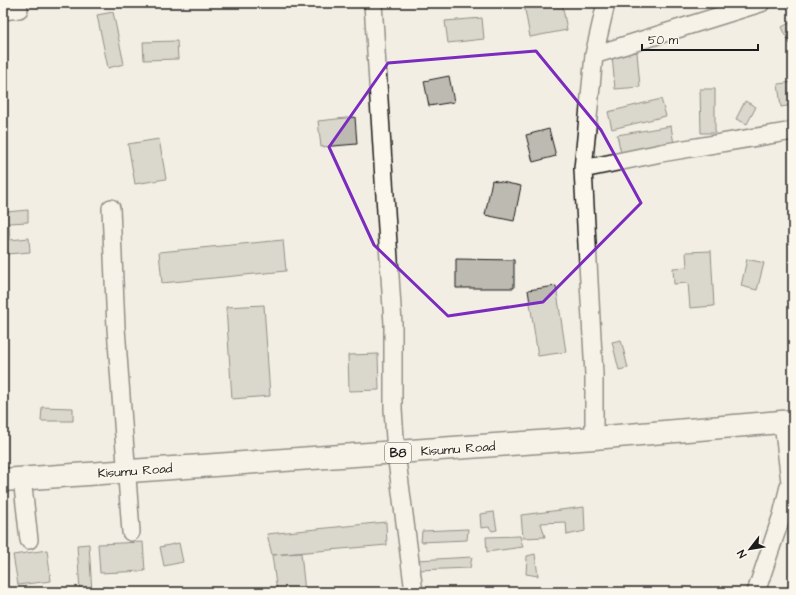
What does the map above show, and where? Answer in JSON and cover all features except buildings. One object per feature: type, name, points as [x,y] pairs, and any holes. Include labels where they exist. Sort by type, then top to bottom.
[{"type":"highway","name":"Kisumu Road","points":[[13,479],[126,470],[396,453],[788,422]]},
{"type":"street","points":[[373,3],[390,253],[393,324],[393,409],[396,453],[414,592]]},
{"type":"street","points":[[594,438],[594,375],[583,169],[594,55],[606,3]]},
{"type":"street","points":[[594,55],[761,3]]},
{"type":"street","points":[[583,169],[661,153],[793,131]]},
{"type":"street","points":[[111,208],[116,328],[131,532]]},
{"type":"street","points":[[756,592],[782,516],[790,482],[788,422]]},
{"type":"street","points":[[13,479],[29,540]]},
{"type":"highlighted area","points":[[536,51],[601,130],[641,203],[543,302],[448,316],[374,245],[329,147],[388,63]]}]
